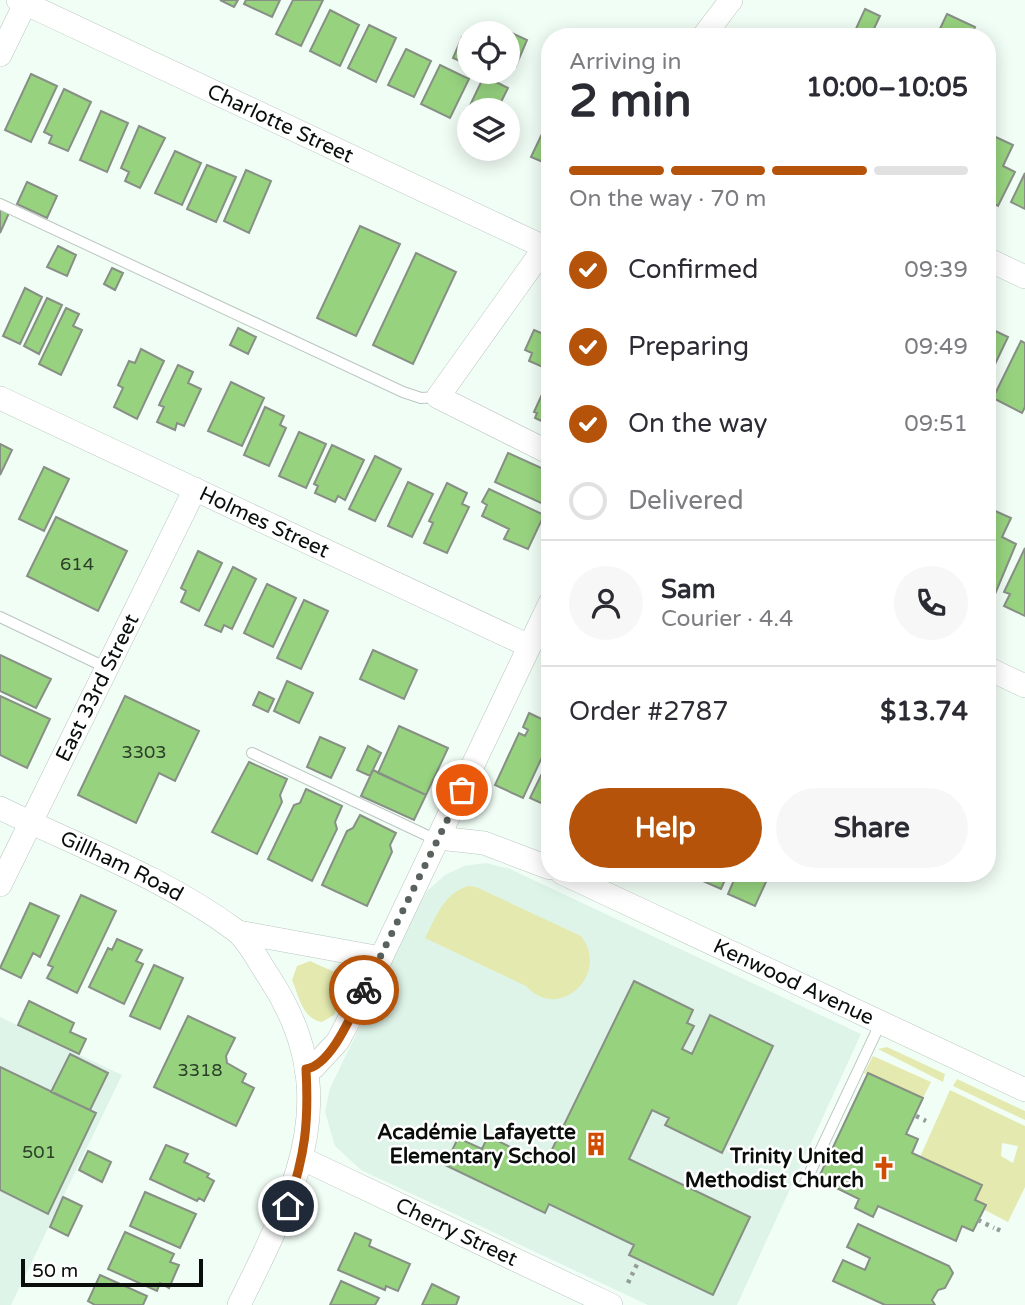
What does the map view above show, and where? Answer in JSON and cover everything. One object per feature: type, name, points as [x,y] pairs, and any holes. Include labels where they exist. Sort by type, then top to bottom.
[{"type":"street","points":[[710,28],[731,0]]},
{"type":"street","points":[[0,55],[24,1]]},
{"type":"street","name":"Charlotte Street","points":[[24,1],[541,241]]},
{"type":"street","points":[[541,252],[439,391],[438,397],[541,448]]},
{"type":"street","points":[[996,263],[1025,277]]},
{"type":"street","name":"Holmes Street","points":[[0,398],[529,646]]},
{"type":"street","name":"East 33rd Street","points":[[0,885],[195,489]]},
{"type":"street","points":[[306,1069],[313,1068],[338,1041],[381,958],[541,621]]},
{"type":"street","points":[[996,672],[1025,686]]},
{"type":"street","name":"Gillham Road","points":[[0,808],[185,897],[238,932],[286,1003],[306,1069],[309,1118],[303,1159],[288,1206],[239,1305]]},
{"type":"street","points":[[439,838],[484,843],[541,864]]},
{"type":"street","name":"Kenwood Avenue","points":[[581,882],[1025,1090]]},
{"type":"street","name":"Gillham Road","points":[[238,932],[381,958]]},
{"type":"street","name":"Cherry Street","points":[[303,1159],[611,1305]]},
{"type":"lane","points":[[0,204],[403,392],[421,398],[438,397]]},
{"type":"lane","points":[[0,617],[107,668]]},
{"type":"lane","points":[[253,753],[428,836],[439,838]]},
{"type":"lane","points":[[805,1184],[881,1022]]},
{"type":"path","points":[[916,1116],[926,1121]]},
{"type":"path","points":[[978,1220],[1003,1232]]},
{"type":"path","points":[[628,1283],[639,1260]]},
{"type":"shaded area","points":[[486,863],[510,869],[861,1034],[737,1305],[648,1305],[361,1170],[335,1146],[325,1112],[330,1088],[420,903],[427,891],[445,875],[464,866]]},
{"type":"shaded area","points":[[0,1017],[122,1075],[11,1305],[0,1305]]},
{"type":"green space","points":[[468,886],[476,887],[581,936],[589,951],[590,965],[577,989],[566,996],[553,999],[539,996],[526,986],[425,938],[446,900]]},
{"type":"green space","points":[[310,961],[341,975],[346,985],[334,1015],[322,1022],[306,1012],[292,980],[297,966]]},
{"type":"green space","points":[[887,1047],[945,1074],[943,1082],[878,1049]]},
{"type":"green space","points":[[873,1056],[931,1082],[923,1098],[864,1073]]},
{"type":"green space","points":[[957,1079],[1025,1111],[1025,1120],[953,1086]]},
{"type":"green space","points":[[950,1090],[1025,1126],[1025,1187],[1008,1222],[983,1209],[975,1200],[982,1185],[920,1157]],"holes":[[[1002,1143],[1018,1146],[1013,1163],[1001,1156]]]},
{"type":"building","points":[[220,0],[238,0],[234,7]]},
{"type":"building","points":[[246,0],[280,0],[272,17],[244,4]]},
{"type":"building","points":[[293,0],[323,0],[301,46],[276,34]]},
{"type":"building","points":[[865,9],[880,16],[874,28],[856,28]]},
{"type":"building","points":[[330,10],[359,25],[340,66],[310,51]]},
{"type":"building","points":[[947,14],[975,27],[975,28],[940,28]]},
{"type":"building","points":[[369,25],[396,38],[376,82],[348,68]]},
{"type":"building","points":[[520,37],[527,40],[520,57]]},
{"type":"building","points":[[406,49],[431,61],[414,97],[388,85]]},
{"type":"building","points":[[440,65],[457,73],[457,84],[467,84],[460,98],[457,98],[450,118],[421,104]]},
{"type":"building","points":[[31,74],[57,86],[31,142],[5,130]]},
{"type":"building","points":[[480,84],[500,84],[508,88],[503,98],[473,98]]},
{"type":"building","points":[[64,89],[91,102],[68,151],[49,143],[52,136],[44,132]]},
{"type":"building","points":[[101,111],[128,123],[107,172],[80,160]]},
{"type":"building","points":[[139,126],[165,138],[140,188],[125,181],[129,172],[121,168]]},
{"type":"building","points":[[541,136],[541,161],[531,157]]},
{"type":"building","points":[[996,137],[1013,145],[1003,166],[1015,172],[998,206]]},
{"type":"building","points":[[175,151],[201,163],[182,205],[155,193]]},
{"type":"building","points":[[207,165],[236,177],[216,222],[187,209]]},
{"type":"building","points":[[246,170],[271,181],[249,233],[224,221]]},
{"type":"building","points":[[1025,173],[1025,209],[1011,202]]},
{"type":"building","points":[[27,182],[57,196],[47,218],[17,204]]},
{"type":"building","points":[[0,209],[9,213],[0,233]]},
{"type":"building","points":[[360,226],[400,244],[356,336],[317,318]]},
{"type":"building","points":[[58,246],[76,255],[67,276],[47,267]]},
{"type":"building","points":[[416,253],[456,272],[413,364],[373,345]]},
{"type":"building","points":[[112,268],[123,273],[115,290],[104,284]]},
{"type":"building","points":[[25,288],[42,297],[20,344],[3,336]]},
{"type":"building","points":[[47,298],[62,305],[39,354],[24,346]]},
{"type":"building","points":[[66,308],[79,314],[73,326],[82,330],[61,375],[39,364]]},
{"type":"building","points":[[238,328],[256,337],[248,354],[230,345]]},
{"type":"building","points":[[534,330],[541,333],[541,366],[529,361],[532,353],[525,350]]},
{"type":"building","points":[[996,331],[1008,337],[996,362]]},
{"type":"building","points":[[1021,341],[1025,343],[1025,407],[1022,413],[996,400],[996,392]]},
{"type":"building","points":[[141,349],[164,361],[137,419],[114,407],[123,388],[118,385],[129,361],[135,363]]},
{"type":"building","points":[[178,365],[193,372],[188,383],[201,389],[184,426],[177,423],[175,430],[157,422],[164,407],[159,405]]},
{"type":"building","points":[[231,382],[264,398],[242,446],[208,431]]},
{"type":"building","points":[[541,397],[541,421],[535,418],[537,413],[534,412]]},
{"type":"building","points":[[265,407],[284,416],[280,425],[286,428],[269,466],[244,455]]},
{"type":"building","points":[[299,432],[326,444],[306,488],[279,476]]},
{"type":"building","points":[[0,444],[12,450],[0,475]]},
{"type":"building","points":[[332,445],[364,460],[345,500],[338,496],[335,502],[315,493],[318,486],[314,484]]},
{"type":"building","points":[[508,453],[541,468],[541,503],[495,482]]},
{"type":"building","points":[[375,456],[401,469],[375,521],[349,509]]},
{"type":"building","points":[[44,467],[69,479],[44,531],[19,519]]},
{"type":"building","points":[[408,482],[433,494],[412,537],[388,526]]},
{"type":"building","points":[[447,483],[467,493],[462,504],[469,507],[447,553],[424,543],[433,523],[429,521]]},
{"type":"building","points":[[489,489],[541,514],[541,521],[528,549],[504,539],[509,529],[482,516],[487,505],[482,502]]},
{"type":"building","points":[[996,511],[1011,518],[1002,537],[1016,544],[996,592]]},
{"type":"building","points":[[56,517],[127,551],[98,611],[27,576]]},
{"type":"building","points":[[1025,548],[1025,616],[1004,606],[1010,594],[1004,592]]},
{"type":"building","points":[[198,551],[222,563],[199,611],[181,602],[186,591],[181,588]]},
{"type":"building","points":[[233,567],[256,579],[232,629],[224,625],[221,632],[205,625]]},
{"type":"building","points":[[267,584],[296,598],[273,647],[244,633]]},
{"type":"building","points":[[304,600],[328,611],[301,669],[277,658]]},
{"type":"building","points":[[373,650],[417,670],[404,699],[360,679]]},
{"type":"building","points":[[0,655],[51,679],[36,708],[0,691]]},
{"type":"building","points":[[287,681],[313,693],[299,723],[274,711]]},
{"type":"building","points":[[259,692],[274,699],[268,712],[253,705]]},
{"type":"building","points":[[0,696],[50,719],[27,768],[0,755]]},
{"type":"building","points":[[125,696],[199,731],[175,781],[159,773],[136,823],[78,795]]},
{"type":"building","points":[[529,713],[541,719],[541,759],[523,798],[495,785],[519,733],[525,736],[528,730],[523,727]]},
{"type":"building","points":[[399,726],[448,748],[426,795],[378,773]]},
{"type":"building","points":[[320,737],[345,748],[331,778],[307,767]]},
{"type":"building","points":[[368,746],[381,753],[370,776],[357,770]]},
{"type":"building","points":[[249,762],[287,779],[280,795],[282,802],[257,854],[212,832]]},
{"type":"building","points":[[373,770],[426,795],[414,820],[361,796]]},
{"type":"building","points":[[541,775],[541,803],[530,798]]},
{"type":"building","points":[[306,789],[342,806],[335,822],[337,829],[312,881],[268,859],[294,805],[300,803]]},
{"type":"building","points":[[360,815],[396,833],[390,845],[392,852],[367,906],[322,885],[347,831],[353,828]]},
{"type":"building","points":[[705,882],[724,882],[721,889]]},
{"type":"building","points":[[733,882],[766,882],[755,906],[728,894]]},
{"type":"building","points":[[81,895],[116,911],[77,993],[47,978],[53,967],[48,965]]},
{"type":"building","points":[[30,903],[59,916],[40,957],[33,953],[21,978],[0,968]]},
{"type":"building","points":[[117,939],[142,950],[136,961],[143,964],[124,1004],[89,987],[108,948],[112,950]]},
{"type":"building","points":[[154,965],[183,978],[160,1029],[130,1016]]},
{"type":"building","name":"Académie Lafayette Elementary School","points":[[634,981],[693,1010],[687,1023],[694,1026],[682,1049],[692,1054],[710,1015],[773,1046],[722,1153],[665,1125],[669,1118],[652,1110],[629,1159],[750,1217],[713,1295],[629,1255],[634,1245],[549,1204],[545,1213],[445,1165],[458,1138],[482,1149],[488,1136],[545,1164]]},
{"type":"building","points":[[29,1001],[74,1023],[70,1032],[86,1039],[79,1054],[18,1025]]},
{"type":"building","points":[[188,1016],[235,1038],[226,1056],[227,1063],[246,1074],[242,1082],[254,1088],[236,1126],[154,1087]]},
{"type":"building","points":[[70,1054],[108,1073],[90,1110],[51,1092]]},
{"type":"building","points":[[0,1067],[96,1113],[48,1214],[0,1190]]},
{"type":"building","name":"Trinity United Methodist Church","points":[[868,1073],[923,1098],[906,1134],[918,1139],[912,1153],[982,1185],[975,1200],[986,1205],[973,1231],[962,1226],[956,1241],[878,1206],[873,1217],[855,1208],[859,1199],[818,1179]]},
{"type":"building","points":[[166,1145],[188,1154],[184,1162],[209,1174],[207,1177],[214,1181],[204,1201],[199,1198],[197,1201],[150,1179]]},
{"type":"building","points":[[88,1151],[111,1162],[102,1182],[79,1170]]},
{"type":"building","points":[[145,1192],[196,1214],[180,1248],[130,1226]]},
{"type":"building","points":[[63,1197],[82,1206],[68,1236],[50,1227]]},
{"type":"building","points":[[858,1224],[949,1266],[953,1273],[945,1288],[938,1290],[932,1300],[935,1305],[885,1305],[833,1281],[843,1260],[865,1270],[870,1258],[847,1247]]},
{"type":"building","points":[[125,1232],[174,1254],[170,1262],[179,1265],[169,1288],[160,1283],[157,1291],[108,1269]]},
{"type":"building","points":[[355,1233],[371,1240],[369,1246],[410,1264],[398,1291],[386,1286],[385,1290],[338,1270]]},
{"type":"building","points":[[100,1275],[147,1296],[143,1305],[95,1305],[88,1301]]},
{"type":"building","points":[[341,1281],[379,1298],[375,1305],[330,1305]]},
{"type":"building","points":[[432,1284],[459,1297],[456,1305],[422,1305]]},
{"type":"way so far","points":[[364,990],[462,790]]},
{"type":"place","name":"Académie Lafayette Elementary School","points":[[596,1144]]},
{"type":"place","name":"Trinity United Methodist Church","points":[[884,1168]]},
{"type":"route","points":[[288,1206],[303,1159],[309,1118],[306,1069],[313,1068],[338,1041],[364,990]]}]
